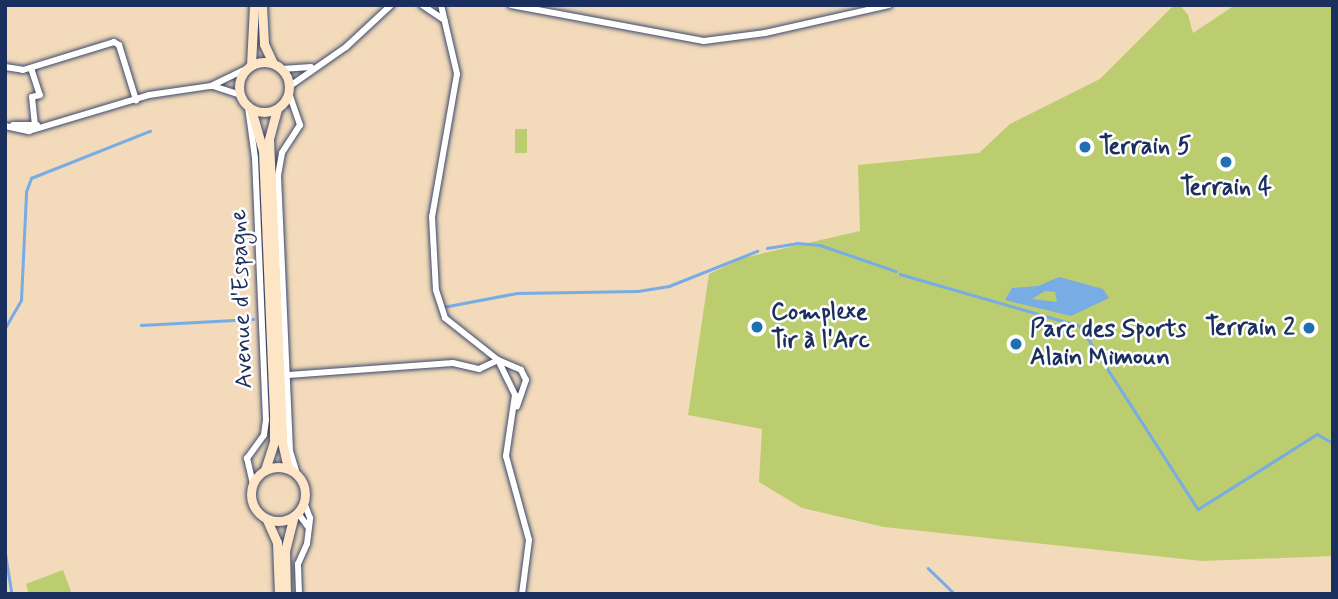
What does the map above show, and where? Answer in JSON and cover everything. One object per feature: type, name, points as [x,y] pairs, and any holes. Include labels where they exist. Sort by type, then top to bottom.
[{"type":"main road","points":[[254,5],[249,67],[239,82],[240,95],[250,108],[264,113],[279,108],[289,90],[264,44],[262,5]]},
{"type":"main road","points":[[249,67],[277,66]]},
{"type":"main road","name":"Avenue d'Espagne","points":[[250,108],[263,150],[274,419],[272,455],[265,470]]},
{"type":"main road","name":"Avenue d'Espagne","points":[[279,108],[269,139],[282,442],[293,471]]},
{"type":"main road","points":[[279,594],[277,542],[267,520],[253,505],[253,483],[265,470],[293,471],[304,484],[304,502],[296,514],[285,551],[286,594]]},
{"type":"main road","points":[[267,520],[281,522],[296,514]]},
{"type":"street","points":[[289,90],[313,67],[346,47],[391,5]]},
{"type":"street","points":[[422,5],[443,11],[457,74],[432,217],[436,290],[442,313],[453,328],[498,360],[521,370],[526,380],[506,456],[529,540],[522,594]]},
{"type":"street","points":[[511,5],[704,41],[765,33],[888,5]]},
{"type":"street","points":[[5,67],[13,72],[31,68],[114,42],[119,44],[136,100]]},
{"type":"street","points":[[277,66],[313,67]]},
{"type":"street","points":[[49,125],[5,126],[29,131],[136,100],[211,86],[249,67]]},
{"type":"street","points":[[31,68],[40,96],[32,97],[35,125]]},
{"type":"street","points":[[211,86],[240,95]]},
{"type":"street","name":"Avenue d'Espagne","points":[[289,90],[300,125],[282,153],[284,161],[278,176],[293,471]]},
{"type":"street","name":"Avenue d'Espagne","points":[[250,108],[255,162],[266,412],[264,435],[247,458],[253,483]]},
{"type":"street","points":[[279,108],[294,110]]},
{"type":"street","points":[[288,375],[453,363],[479,369],[498,360]]},
{"type":"street","points":[[498,360],[512,384],[517,406]]},
{"type":"street","points":[[299,594],[298,564],[309,533],[304,502]]},
{"type":"street","points":[[296,514],[309,533]]},
{"type":"green space","name":"Parc des Sports Alain Mimoun","points":[[1174,5],[1180,5],[1188,15],[1193,33],[1235,5],[1333,5],[1333,556],[1202,561],[884,527],[802,508],[759,482],[762,429],[688,415],[709,274],[743,258],[860,231],[858,165],[979,153],[1010,124],[1100,79]]},
{"type":"green space","points":[[515,129],[527,129],[527,153],[515,153]]},
{"type":"green space","points":[[63,570],[72,594],[29,594],[26,584]]},
{"type":"water","points":[[1059,277],[1103,289],[1109,298],[1071,316],[1005,300],[1012,288],[1038,286]],"holes":[[[1045,291],[1055,292],[1057,302],[1032,299]]]},
{"type":"waterway","points":[[5,328],[21,300],[26,192],[31,178],[150,131]]},
{"type":"waterway","points":[[767,248],[797,243],[820,245],[896,271]]},
{"type":"waterway","points":[[443,307],[517,293],[638,291],[669,286],[757,251]]},
{"type":"waterway","points":[[900,274],[1080,326],[1198,509],[1317,434],[1333,443]]},
{"type":"waterway","points":[[141,325],[253,319]]},
{"type":"waterway","points":[[5,551],[12,594]]},
{"type":"waterway","points":[[928,568],[955,594]]},
{"type":"place","name":"Terrain 5","points":[[1085,147]]},
{"type":"place","name":"Terrain 4","points":[[1226,162]]},
{"type":"place","name":"Complexe Tir à l'Arc","points":[[757,327]]},
{"type":"place","name":"Terrain 2","points":[[1309,328]]},
{"type":"place","name":"Parc des Sports Alain Mimoun","points":[[1016,344]]}]
